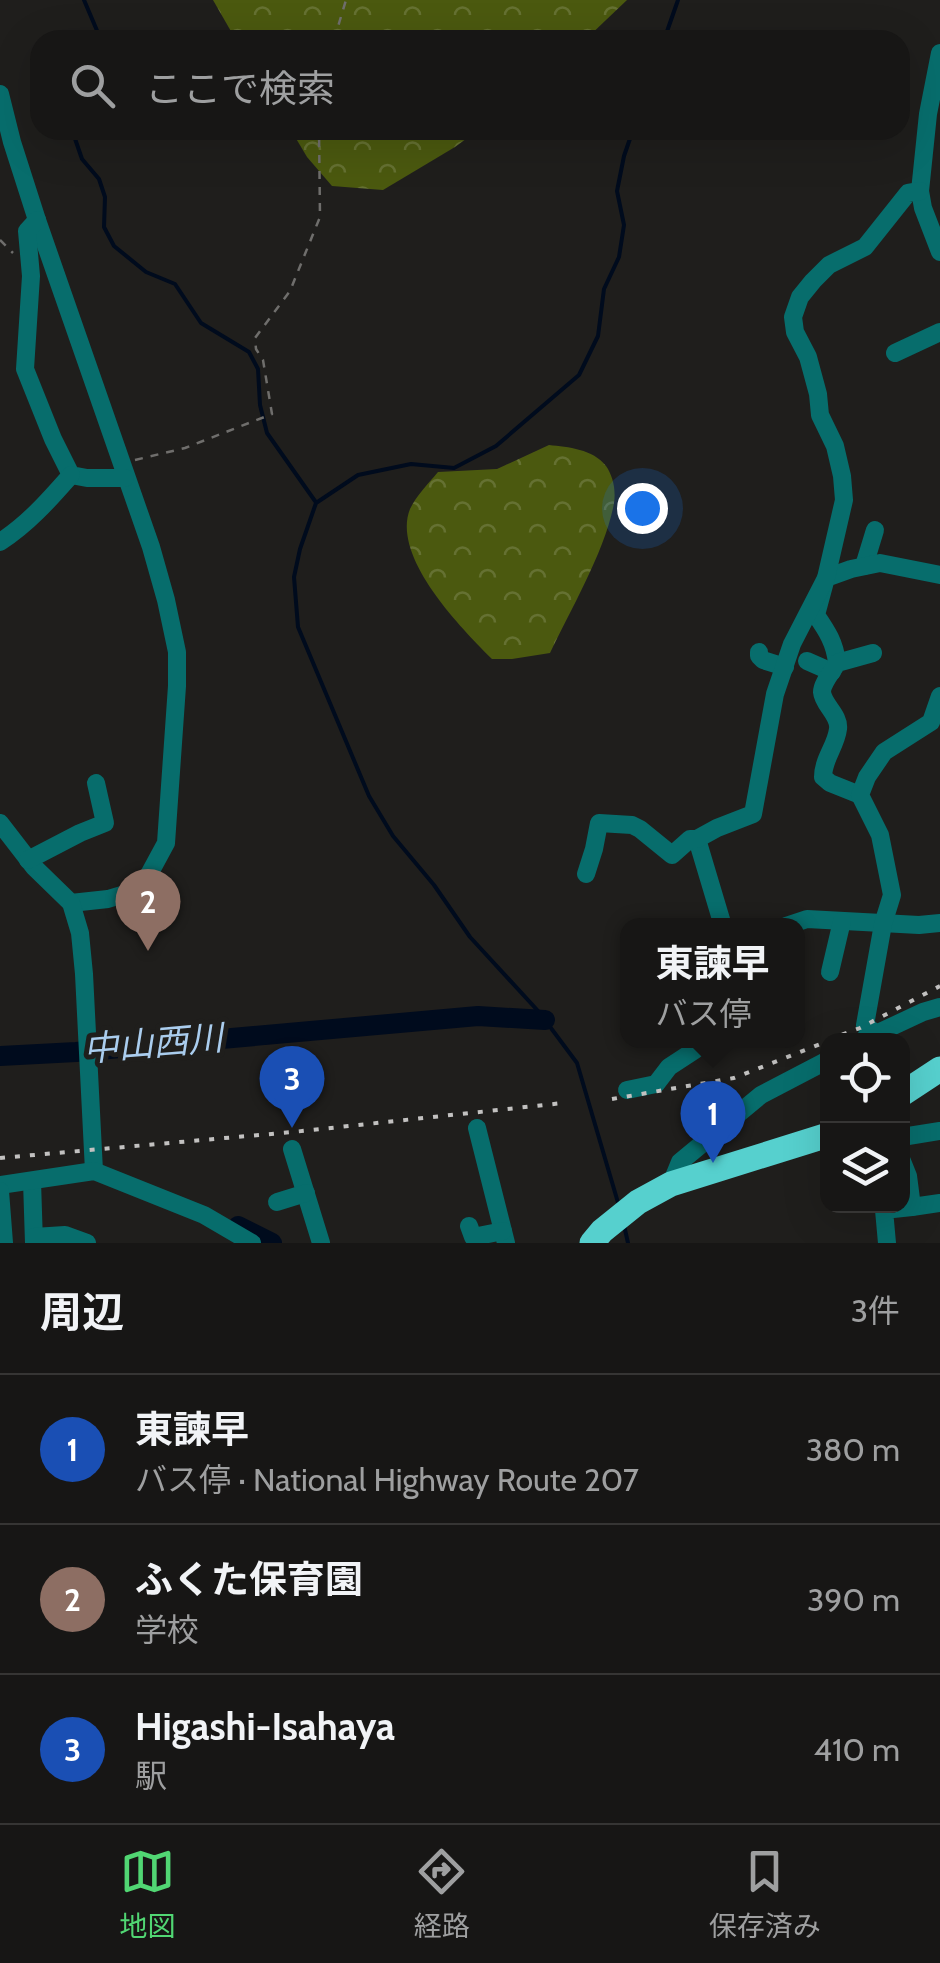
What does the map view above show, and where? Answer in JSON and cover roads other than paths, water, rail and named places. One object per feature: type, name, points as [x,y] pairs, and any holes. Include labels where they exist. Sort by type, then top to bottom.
[{"type":"highway","points":[[910,1089],[940,1069]]},
{"type":"highway","points":[[596,1237],[638,1202],[671,1184],[820,1137]]},
{"type":"street","points":[[940,52],[928,114],[931,154],[920,191],[940,252]]},
{"type":"street","points":[[0,94],[2,116],[151,547],[176,652],[166,844],[146,880],[128,893],[108,900],[71,903]]},
{"type":"street","points":[[867,1033],[864,1026],[892,895],[880,836],[860,796],[823,776],[839,728],[822,694],[835,668],[836,648],[816,615],[844,500],[835,446],[820,415],[808,357],[794,332],[793,317],[800,296],[829,265],[865,247],[908,193],[920,191]]},
{"type":"street","points":[[37,220],[27,231],[31,276],[26,369],[71,475]]},
{"type":"street","points":[[894,353],[940,332]]},
{"type":"street","points":[[71,475],[87,478],[123,471]]},
{"type":"street","points":[[0,542],[41,510],[71,475]]},
{"type":"street","points":[[864,566],[876,530]]},
{"type":"street","points":[[586,874],[598,823],[632,824],[672,855],[690,840],[752,814],[775,694],[792,644],[826,578],[880,563],[940,574]]},
{"type":"street","points":[[760,652],[758,656],[763,660],[785,667]]},
{"type":"street","points":[[807,661],[835,668],[873,653]]},
{"type":"street","points":[[860,796],[866,777],[884,752],[931,722],[940,696]]},
{"type":"street","points":[[28,860],[106,823],[96,783]]},
{"type":"street","points":[[2,831],[71,903],[80,933],[94,1171]]},
{"type":"street","points":[[697,840],[721,918]]},
{"type":"street","points":[[805,920],[940,923]]},
{"type":"street","points":[[830,972],[842,921]]},
{"type":"street","points":[[877,1033],[940,1007]]},
{"type":"street","points":[[627,1090],[656,1084],[668,1068],[696,1048]]},
{"type":"street","points":[[671,1184],[680,1162],[761,1095],[820,1064]]},
{"type":"street","points":[[470,1226],[473,1237],[504,1237],[477,1128]]},
{"type":"street","points":[[910,1135],[940,1131]]},
{"type":"street","points":[[292,1150],[322,1243]]},
{"type":"street","points":[[4,1243],[0,1188],[94,1171],[204,1215],[252,1243]]},
{"type":"street","points":[[32,1181],[34,1240],[65,1235],[87,1243]]},
{"type":"street","points":[[910,1192],[912,1207]]},
{"type":"street","points":[[276,1202],[306,1194]]},
{"type":"street","points":[[887,1243],[884,1210],[940,1203]]},
{"type":"waterway","points":[[84,0],[97,30]]},
{"type":"waterway","points":[[668,30],[678,0]]},
{"type":"waterway","points":[[75,140],[82,159],[99,179],[105,197],[104,227],[114,246],[146,272],[175,284],[201,323],[249,352],[258,369],[260,405],[267,433],[315,501]]},
{"type":"waterway","points":[[619,1206],[577,1063],[539,1012],[470,937],[393,836],[369,796],[298,627],[294,577],[316,503],[358,475],[411,464],[454,468],[496,446],[579,375],[598,336],[604,289],[619,257],[624,225],[617,191],[630,140]]},
{"type":"waterway","name":"中山西川","points":[[0,1056],[478,1016],[545,1020]]},
{"type":"waterway","points":[[624,1225],[628,1243]]},
{"type":"waterway","name":"中山西川","points":[[238,1226],[272,1243]]},
{"type":"railway","points":[[847,1033],[940,986]]},
{"type":"railway","points":[[612,1099],[734,1078],[820,1044]]},
{"type":"railway","points":[[0,1158],[563,1103]]},
{"type":"place","name":"ふくた保育園","points":[[148,951]]},
{"type":"place","name":"Higashi-Isahaya","points":[[292,1128]]},
{"type":"place","name":"東諫早","points":[[713,1163]]}]
